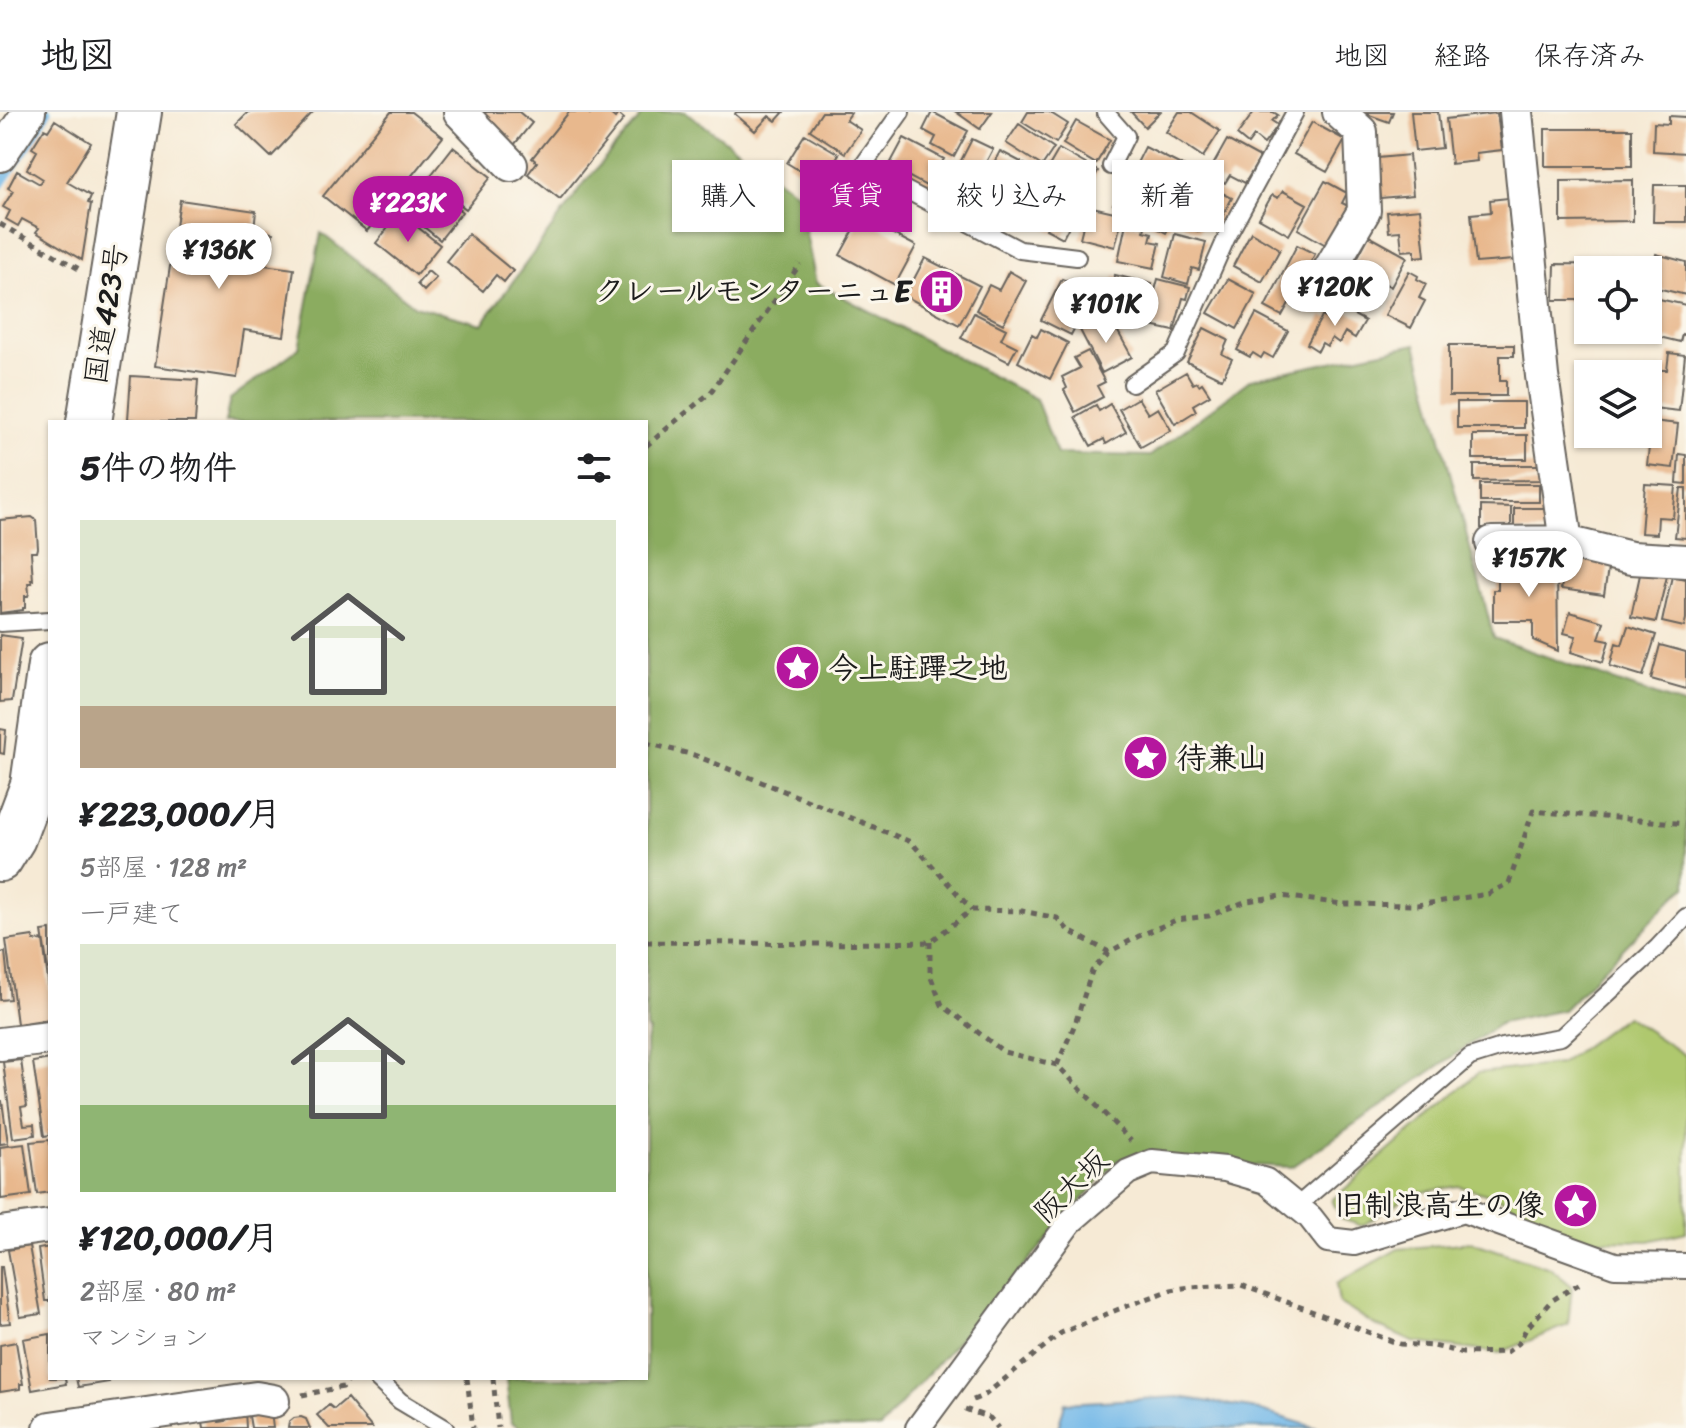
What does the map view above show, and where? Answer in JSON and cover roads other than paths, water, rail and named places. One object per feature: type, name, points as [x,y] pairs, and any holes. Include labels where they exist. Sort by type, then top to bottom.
[{"type":"highway","name":"国道423号","points":[[89,420],[139,112]]},
{"type":"highway","points":[[0,859],[13,838],[33,785],[48,685]]},
{"type":"street","points":[[0,155],[29,112]]},
{"type":"street","points":[[460,112],[511,165]]},
{"type":"street","points":[[1324,279],[1364,211],[1361,132],[1339,112]]},
{"type":"street","points":[[1516,112],[1542,376],[1566,542]]},
{"type":"street","points":[[1492,543],[1566,542],[1631,558],[1686,561]]},
{"type":"street","points":[[0,1044],[48,1038]]},
{"type":"street","name":"阪大坂","points":[[918,1428],[1070,1222],[1128,1172],[1152,1162],[1225,1169],[1266,1181],[1310,1217],[1328,1240],[1354,1243],[1463,1210],[1615,1265],[1686,1266]]},
{"type":"street","points":[[0,1233],[48,1226]]},
{"type":"street","points":[[50,1428],[256,1398],[273,1401]]},
{"type":"lane","points":[[901,112],[862,167],[1020,250],[1077,257]]},
{"type":"lane","points":[[1105,112],[1126,136],[1111,166]]},
{"type":"lane","points":[[1132,384],[1176,353],[1226,239],[1295,112]]},
{"type":"lane","points":[[0,623],[48,620]]},
{"type":"lane","points":[[1297,1206],[1470,1057],[1502,1047],[1561,1037],[1686,917]]},
{"type":"lane","points":[[378,1380],[400,1401],[445,1428]]},
{"type":"water","points":[[1178,1397],[1251,1408],[1317,1428],[1058,1428],[1065,1403]]},
{"type":"waterway","points":[[0,185],[47,112]]},
{"type":"place","name":"クレールモンターニュE","points":[[942,291]]},
{"type":"place","name":"今上駐蹕之地","points":[[797,668]]},
{"type":"place","name":"待兼山","points":[[1146,758]]},
{"type":"place","name":"旧制浪高生の像","points":[[1575,1205]]}]
